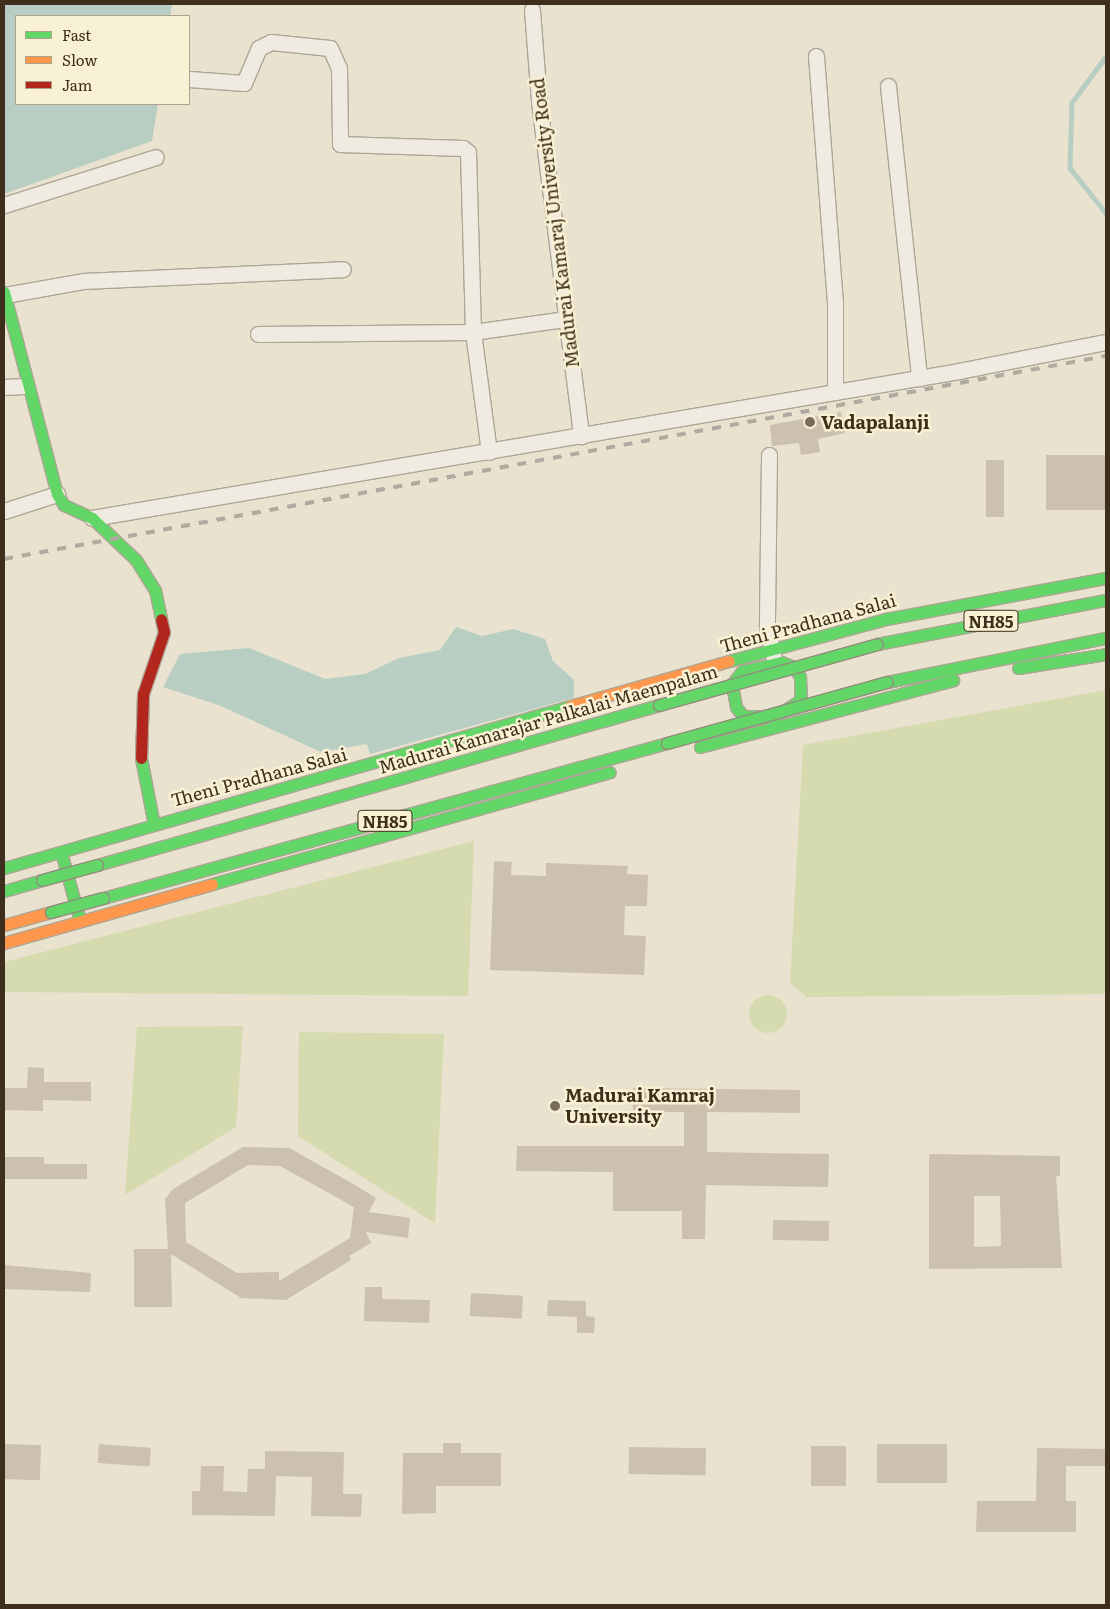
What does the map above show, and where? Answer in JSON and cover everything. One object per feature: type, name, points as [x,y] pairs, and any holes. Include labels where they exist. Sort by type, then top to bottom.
[{"type":"main road","points":[[4,294],[8,334],[57,494],[64,506],[92,518],[136,560],[155,590],[164,632],[143,694],[141,765],[154,825]]},
{"type":"main road","name":"Theni Pradhana Salai","points":[[4,868],[716,666],[776,658],[797,642],[886,619],[1106,578]]},
{"type":"main road","name":"Madurai Kamarajar Palkalai Maempalam","points":[[4,891],[877,644],[1106,600]]},
{"type":"main road","name":"NH85","points":[[4,925],[887,682],[1106,638]]},
{"type":"main road","points":[[756,720],[743,716],[732,695],[732,684],[742,671],[776,658],[797,642]]},
{"type":"main road","name":"NH85","points":[[4,943],[739,737],[971,676],[1106,654]]},
{"type":"main road","points":[[776,658],[794,667],[802,688],[801,700],[792,710]]},
{"type":"main road","points":[[716,666],[742,671]]},
{"type":"main road","points":[[739,737],[756,720],[792,710],[820,716]]},
{"type":"main road","points":[[61,851],[80,921]]},
{"type":"street","name":"Madurai Kamaraj University Road","points":[[532,10],[566,319],[581,436]]},
{"type":"street","points":[[190,78],[244,83],[259,48],[271,42],[330,48],[338,68],[340,144],[463,148],[468,152],[473,332],[489,452]]},
{"type":"street","points":[[816,56],[835,301],[836,392]]},
{"type":"street","points":[[888,86],[919,378]]},
{"type":"street","points":[[4,205],[156,157]]},
{"type":"street","points":[[4,294],[92,280],[343,269]]},
{"type":"street","points":[[258,334],[473,332],[566,319]]},
{"type":"street","points":[[92,518],[919,378],[1106,342]]},
{"type":"street","points":[[4,387],[25,386]]},
{"type":"street","points":[[769,455],[767,626],[776,658]]},
{"type":"street","points":[[4,511],[57,494]]},
{"type":"green space","points":[[1106,690],[1106,994],[807,997],[790,983],[803,745]]},
{"type":"green space","points":[[474,841],[468,996],[4,992],[4,962]]},
{"type":"green space","points":[[768,995],[781,1001],[787,1014],[781,1027],[768,1033],[755,1027],[749,1014],[755,1001]]},
{"type":"green space","points":[[243,1026],[236,1127],[125,1195],[137,1027]]},
{"type":"green space","points":[[299,1032],[444,1034],[435,1223],[298,1136]]},
{"type":"shaded area","points":[[4,4],[172,4],[170,15],[15,15],[15,105],[158,105],[152,141],[4,194]]},
{"type":"shaded area","points":[[456,627],[482,636],[513,629],[545,639],[553,661],[574,680],[574,698],[370,754],[367,744],[321,752],[221,706],[163,687],[180,654],[249,648],[325,679],[365,674],[399,658],[440,650]]},
{"type":"building","points":[[841,412],[845,433],[818,439],[820,452],[801,455],[799,443],[772,446],[770,425]]},
{"type":"building","points":[[1046,455],[1106,455],[1106,510],[1046,510]]},
{"type":"building","points":[[986,460],[1004,460],[1004,517],[986,517]]},
{"type":"building","points":[[494,861],[512,862],[511,875],[546,876],[546,863],[628,866],[627,874],[648,875],[647,906],[625,906],[624,935],[646,936],[644,975],[490,970]]},
{"type":"building","points":[[28,1067],[44,1068],[44,1082],[91,1082],[91,1101],[43,1100],[43,1111],[4,1110],[4,1088],[27,1088]]},
{"type":"building","points":[[633,1088],[800,1090],[800,1113],[707,1112],[707,1152],[829,1154],[828,1187],[706,1185],[705,1239],[682,1239],[682,1211],[613,1211],[613,1172],[516,1171],[517,1146],[684,1146],[684,1112],[633,1112]]},
{"type":"building","points":[[243,1147],[289,1148],[376,1198],[369,1212],[410,1218],[408,1238],[366,1232],[371,1243],[349,1256],[351,1260],[286,1300],[241,1298],[171,1254],[172,1307],[134,1307],[134,1249],[168,1249],[165,1199],[173,1189]],"holes":[[[248,1165],[280,1166],[354,1207],[350,1238],[279,1281],[279,1272],[237,1273],[186,1242],[185,1203]]]},
{"type":"building","points":[[929,1154],[1060,1156],[1060,1176],[1056,1176],[1062,1268],[929,1269]],"holes":[[[974,1196],[1000,1196],[1001,1246],[974,1247]]]},
{"type":"building","points":[[4,1157],[44,1157],[44,1164],[87,1164],[87,1179],[4,1179]]},
{"type":"building","points":[[773,1220],[829,1221],[829,1241],[773,1240]]},
{"type":"building","points":[[4,1265],[91,1273],[90,1292],[4,1289]]},
{"type":"building","points":[[365,1287],[382,1287],[382,1299],[430,1300],[429,1323],[364,1321]]},
{"type":"building","points":[[471,1293],[523,1296],[522,1319],[470,1316]]},
{"type":"building","points":[[548,1300],[586,1301],[586,1316],[595,1317],[594,1333],[577,1333],[577,1317],[547,1316]]},
{"type":"building","points":[[443,1443],[461,1443],[461,1453],[501,1453],[501,1486],[436,1486],[436,1513],[402,1514],[403,1453],[443,1453]]},
{"type":"building","points":[[4,1444],[41,1445],[40,1480],[4,1479]]},
{"type":"building","points":[[99,1444],[151,1448],[150,1467],[98,1463]]},
{"type":"building","points":[[877,1444],[947,1444],[947,1483],[877,1483]]},
{"type":"building","points":[[811,1446],[846,1446],[846,1486],[811,1486]]},
{"type":"building","points":[[629,1447],[706,1448],[706,1475],[629,1474]]},
{"type":"building","points":[[1037,1448],[1106,1449],[1106,1466],[1066,1466],[1066,1501],[1076,1501],[1076,1532],[976,1532],[977,1501],[1036,1501]]},
{"type":"building","points":[[265,1451],[344,1452],[343,1494],[362,1494],[361,1517],[311,1516],[312,1477],[276,1476],[275,1516],[192,1515],[192,1491],[200,1491],[201,1466],[224,1466],[223,1491],[247,1492],[248,1469],[265,1469]]},
{"type":"waterway","points":[[1106,57],[1072,103],[1070,168],[1106,213]]},
{"type":"railway","points":[[4,559],[1106,356]]},
{"type":"traffic: fast","points":[[4,292],[57,494],[64,505],[92,518],[136,560],[155,590],[161,619]]},
{"type":"traffic: fast","points":[[729,661],[886,619],[1106,578]]},
{"type":"traffic: fast","points":[[877,644],[1106,600]]},
{"type":"traffic: fast","points":[[887,682],[1106,638]]},
{"type":"traffic: fast","points":[[659,705],[877,644]]},
{"type":"traffic: fast","points":[[1018,668],[1106,654]]},
{"type":"traffic: fast","points":[[781,662],[794,667],[800,677],[801,700],[774,717],[743,716],[736,707],[732,684],[742,671],[781,662]]},
{"type":"traffic: fast","points":[[700,747],[953,680]]},
{"type":"traffic: fast","points":[[667,743],[887,682]]},
{"type":"traffic: fast","points":[[97,865],[659,705]]},
{"type":"traffic: fast","points":[[4,868],[570,706]]},
{"type":"traffic: fast","points":[[103,898],[667,743]]},
{"type":"traffic: fast","points":[[141,758],[154,825]]},
{"type":"traffic: fast","points":[[212,884],[610,772]]},
{"type":"traffic: fast","points":[[63,859],[80,921]]},
{"type":"traffic: fast","points":[[42,880],[97,865]]},
{"type":"traffic: fast","points":[[4,891],[42,880]]},
{"type":"traffic: fast","points":[[51,912],[103,898]]},
{"type":"traffic: slow","points":[[570,706],[729,661]]},
{"type":"traffic: slow","points":[[4,943],[212,884]]},
{"type":"traffic: slow","points":[[4,925],[51,912]]},
{"type":"traffic: jam","points":[[141,758],[143,694],[164,632],[161,619]]},
{"type":"place","name":"Vadapalanji","points":[[810,422]]},
{"type":"place","name":"Madurai Kamraj University","points":[[555,1106]]}]
